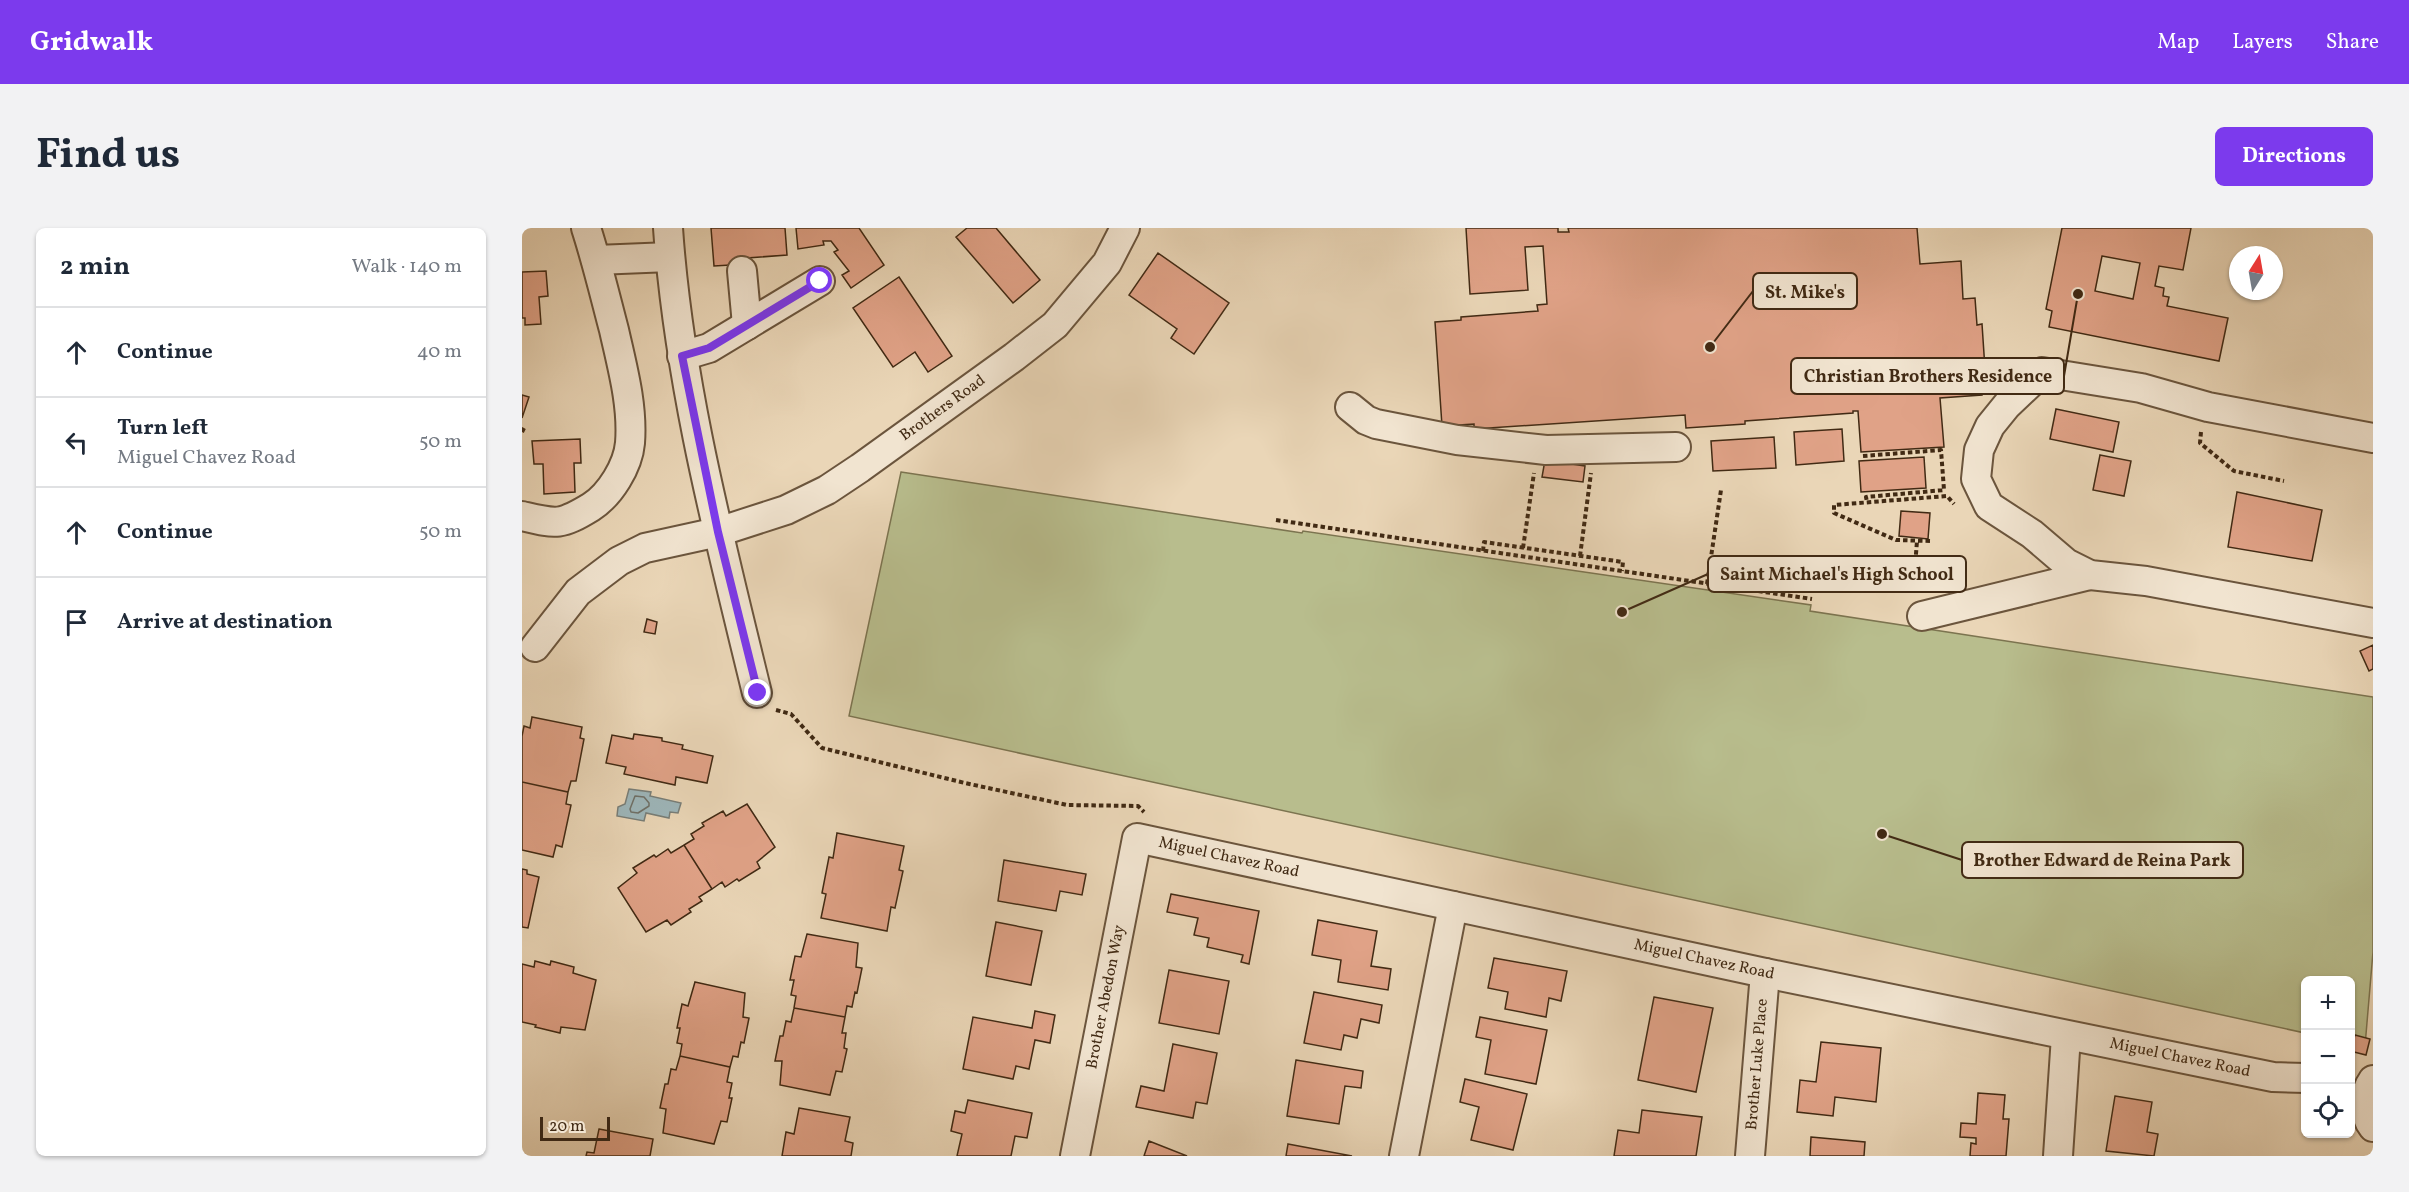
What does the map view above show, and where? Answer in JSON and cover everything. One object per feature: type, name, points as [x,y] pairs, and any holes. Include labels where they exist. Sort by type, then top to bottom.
[{"type":"street","points":[[522,516],[554,524],[575,517],[600,501],[619,476],[630,445],[628,398],[596,260],[586,228]]},
{"type":"street","points":[[668,228],[682,356],[718,532],[764,701]]},
{"type":"street","name":"Brothers Road","points":[[535,647],[578,592],[619,561],[645,548],[718,532],[786,510],[827,490],[1014,357],[1055,325],[1107,263],[1125,228]]},
{"type":"street","points":[[596,260],[670,257]]},
{"type":"street","points":[[742,271],[747,325]]},
{"type":"street","points":[[682,356],[709,348],[820,281]]},
{"type":"street","points":[[2090,575],[2066,563],[2032,534],[1989,506],[1976,479],[1979,450],[1990,426],[2007,405],[2042,372],[2141,388],[2208,407],[2373,438]]},
{"type":"street","points":[[1350,407],[1366,420],[1376,424],[1457,440],[1546,450],[1676,447]]},
{"type":"street","points":[[1918,607],[2090,575],[2146,582],[2373,623]]},
{"type":"street","name":"Miguel Chavez Road","points":[[1144,828],[1453,906],[2066,1036],[2273,1077],[2301,1087]]},
{"type":"street","name":"Brother Abedon Way","points":[[1075,1156],[1144,828]]},
{"type":"street","points":[[1404,1156],[1453,906]]},
{"type":"street","name":"Brother Luke Place","points":[[1750,1156],[1765,973]]},
{"type":"street","points":[[2058,1156],[2066,1036]]},
{"type":"street","points":[[2355,1079],[2373,1075]]},
{"type":"street","name":"Miguel Chavez Road","points":[[2273,1077],[2301,1078]]},
{"type":"street","points":[[2365,1121],[2366,1098],[2373,1080]]},
{"type":"path","points":[[2202,425],[2200,443],[2234,471],[2284,480]]},
{"type":"path","points":[[1863,456],[1941,450],[1944,490],[1866,497],[1867,502]]},
{"type":"path","points":[[1523,548],[1534,475]]},
{"type":"path","points":[[1580,556],[1590,482]]},
{"type":"path","points":[[1707,584],[1721,490]]},
{"type":"path","points":[[1930,541],[1896,540],[1834,513],[1834,505],[1947,496],[1954,504]]},
{"type":"path","points":[[1276,520],[1812,599]]},
{"type":"path","points":[[1917,541],[1918,607]]},
{"type":"path","points":[[1483,551],[1484,542],[1623,562],[1622,571]]},
{"type":"path","points":[[764,701],[791,714],[822,748],[1067,805],[1138,807],[1144,828]]},
{"type":"green space","points":[[901,472],[1302,533],[1303,531],[1811,605],[1810,611],[2373,697],[2373,952],[2365,1046],[2355,1044],[2355,976],[2301,976],[2301,1032],[849,716]]},
{"type":"water","points":[[629,789],[651,792],[650,796],[681,803],[678,813],[670,812],[669,818],[646,813],[644,821],[617,816],[618,807],[625,804]]},
{"type":"building","points":[[711,228],[785,228],[787,255],[747,258],[747,264],[714,266]]},
{"type":"building","points":[[796,228],[859,228],[884,265],[851,288],[842,275],[849,271],[834,252],[838,250],[831,241],[823,241],[824,245],[798,249]]},
{"type":"building","points":[[967,228],[996,228],[1040,280],[1013,303],[956,237]]},
{"type":"building","points":[[1466,228],[1558,228],[1558,232],[1569,232],[1568,228],[1917,228],[1920,264],[1961,261],[1963,299],[1975,298],[1977,325],[1982,324],[1985,369],[1980,369],[1982,395],[1940,398],[1944,447],[1861,452],[1858,411],[1745,421],[1745,424],[1686,428],[1685,415],[1474,429],[1474,424],[1442,426],[1435,322],[1461,320],[1461,317],[1538,311],[1537,305],[1547,304],[1543,246],[1525,247],[1528,290],[1470,294]]},
{"type":"building","points":[[2062,228],[2191,228],[2183,270],[2159,266],[2155,286],[2164,288],[2163,296],[2169,297],[2167,306],[2228,318],[2219,361],[2049,327],[2052,311],[2046,309]],"holes":[[[2102,256],[2140,263],[2133,299],[2095,291]]]},
{"type":"building","points":[[1158,253],[1229,303],[1194,354],[1171,338],[1177,329],[1129,295]]},
{"type":"building","points":[[546,271],[548,296],[539,297],[541,324],[525,325],[525,318],[522,318],[522,272]]},
{"type":"building","points":[[899,277],[952,356],[928,372],[915,352],[893,367],[853,308]]},
{"type":"building","points":[[522,395],[529,397],[522,418]]},
{"type":"building","points":[[2056,409],[2119,422],[2113,452],[2050,439]]},
{"type":"building","points":[[1842,429],[1844,461],[1796,465],[1794,432]]},
{"type":"building","points":[[1774,437],[1776,468],[1713,471],[1711,441]]},
{"type":"building","points":[[580,439],[581,463],[574,463],[575,492],[544,494],[543,464],[534,464],[532,441]]},
{"type":"building","points":[[2100,455],[2131,461],[2124,496],[2093,490]]},
{"type":"building","points":[[1924,457],[1926,488],[1861,492],[1859,461]]},
{"type":"building","points":[[1545,460],[1585,466],[1583,482],[1542,477]]},
{"type":"building","points":[[2237,492],[2322,510],[2312,561],[2228,547]]},
{"type":"building","points":[[1901,511],[1930,513],[1928,539],[1899,536]]},
{"type":"building","points":[[647,619],[657,622],[655,634],[644,632]]},
{"type":"building","points":[[2373,645],[2373,669],[2369,671],[2360,651]]},
{"type":"building","points":[[532,717],[582,727],[580,738],[584,739],[576,781],[571,781],[568,792],[522,782],[522,736],[524,726],[530,728]]},
{"type":"building","points":[[634,734],[662,738],[662,741],[683,745],[682,749],[713,756],[707,783],[676,777],[675,785],[624,774],[626,767],[606,763],[612,735],[633,739]]},
{"type":"building","points":[[522,782],[568,792],[566,804],[571,805],[562,847],[556,845],[553,857],[522,850]]},
{"type":"building","points":[[747,804],[775,847],[757,862],[760,868],[739,881],[737,879],[725,887],[722,882],[712,889],[684,845],[694,839],[691,834],[704,826],[702,823],[723,811],[726,816]]},
{"type":"building","points":[[837,833],[904,846],[899,870],[903,871],[895,908],[891,907],[887,931],[821,918],[826,894],[822,893],[829,857],[833,858]]},
{"type":"building","points":[[684,845],[712,889],[699,897],[702,901],[689,909],[691,912],[671,925],[667,920],[646,932],[618,888],[637,873],[633,868],[654,855],[656,857],[668,849],[671,853]]},
{"type":"building","points":[[1004,860],[1086,874],[1082,895],[1060,891],[1056,911],[998,901]]},
{"type":"building","points":[[522,869],[527,870],[527,874],[539,877],[528,928],[522,927]]},
{"type":"building","points":[[1171,894],[1259,911],[1249,964],[1241,962],[1243,955],[1207,947],[1209,938],[1194,935],[1198,918],[1167,912]]},
{"type":"building","points":[[1318,920],[1377,931],[1371,966],[1391,969],[1388,990],[1338,982],[1341,960],[1312,955]]},
{"type":"building","points":[[996,922],[1042,931],[1031,985],[986,976]]},
{"type":"building","points":[[807,934],[858,943],[856,967],[862,968],[857,993],[855,992],[852,1007],[847,1006],[845,1017],[794,1008],[796,996],[791,995],[794,980],[790,980],[795,956],[801,957]]},
{"type":"building","points":[[1494,958],[1567,971],[1561,1001],[1549,998],[1546,1017],[1505,1009],[1508,992],[1488,988]]},
{"type":"building","points":[[535,961],[550,965],[551,961],[574,967],[573,973],[596,980],[585,1030],[561,1027],[560,1033],[522,1022],[522,964],[534,967]]},
{"type":"building","points":[[1169,970],[1229,981],[1219,1034],[1159,1023]]},
{"type":"building","points":[[695,982],[745,993],[743,1017],[749,1018],[744,1043],[741,1042],[738,1057],[733,1056],[730,1067],[680,1056],[682,1044],[677,1043],[680,1028],[677,1028],[682,1004],[688,1006]]},
{"type":"building","points":[[1314,992],[1382,1005],[1379,1023],[1361,1019],[1357,1038],[1344,1035],[1341,1050],[1304,1043]]},
{"type":"building","points":[[1654,997],[1713,1008],[1696,1092],[1638,1080]]},
{"type":"building","points":[[794,1008],[845,1017],[842,1033],[846,1033],[844,1048],[847,1049],[842,1072],[836,1071],[830,1095],[780,1085],[782,1061],[775,1061],[780,1036],[783,1036],[786,1021],[791,1022]]},
{"type":"building","points":[[1035,1011],[1055,1015],[1050,1043],[1035,1040],[1029,1069],[1016,1066],[1013,1079],[963,1069],[973,1017],[1032,1028]]},
{"type":"building","points":[[1480,1017],[1547,1030],[1536,1084],[1485,1074],[1491,1040],[1476,1037]]},
{"type":"building","points":[[2355,1035],[2370,1039],[2366,1055],[2355,1052]]},
{"type":"building","points":[[1821,1042],[1881,1048],[1876,1102],[1835,1097],[1833,1116],[1797,1112],[1800,1080],[1816,1082]]},
{"type":"building","points":[[1173,1044],[1217,1053],[1207,1104],[1196,1102],[1193,1118],[1136,1107],[1141,1086],[1164,1091]]},
{"type":"building","points":[[680,1056],[730,1067],[727,1082],[732,1083],[729,1098],[732,1098],[727,1122],[721,1121],[714,1144],[663,1133],[666,1109],[660,1108],[665,1084],[668,1084],[671,1069],[676,1070]]},
{"type":"building","points":[[1296,1060],[1363,1071],[1361,1088],[1345,1086],[1339,1124],[1287,1116]]},
{"type":"building","points":[[1465,1079],[1527,1094],[1513,1150],[1471,1140],[1479,1107],[1460,1102]]},
{"type":"building","points":[[1978,1093],[2005,1095],[2003,1119],[2009,1119],[2006,1156],[1970,1156],[1971,1143],[1976,1144],[1976,1138],[1960,1137],[1961,1123],[1976,1124]]},
{"type":"building","points":[[2115,1096],[2152,1102],[2147,1132],[2158,1134],[2154,1156],[2106,1151]]},
{"type":"building","points":[[968,1100],[1032,1113],[1027,1138],[1015,1136],[1011,1156],[957,1156],[962,1134],[951,1131],[955,1111],[965,1113]]},
{"type":"building","points":[[799,1108],[850,1117],[845,1141],[853,1143],[851,1156],[782,1156],[786,1132],[794,1134]]},
{"type":"building","points":[[1642,1110],[1702,1117],[1696,1156],[1614,1156],[1618,1130],[1639,1133]]},
{"type":"building","points":[[599,1129],[653,1139],[650,1156],[586,1156],[587,1152],[594,1153]]},
{"type":"building","points":[[1811,1137],[1865,1142],[1864,1156],[1810,1156]]},
{"type":"building","points":[[1149,1141],[1187,1156],[1144,1156]]},
{"type":"building","points":[[1288,1144],[1352,1156],[1286,1156]]},
{"type":"place","name":"Christian Brothers Residence","points":[[2078,294]]},
{"type":"place","name":"St. Mike's","points":[[1710,347]]},
{"type":"place","name":"Saint Michael's High School","points":[[1622,612]]},
{"type":"place","name":"Brother Edward de Reina Park","points":[[1882,834]]},
{"type":"route","points":[[758,693],[718,532],[682,356],[709,348],[820,281]]}]
